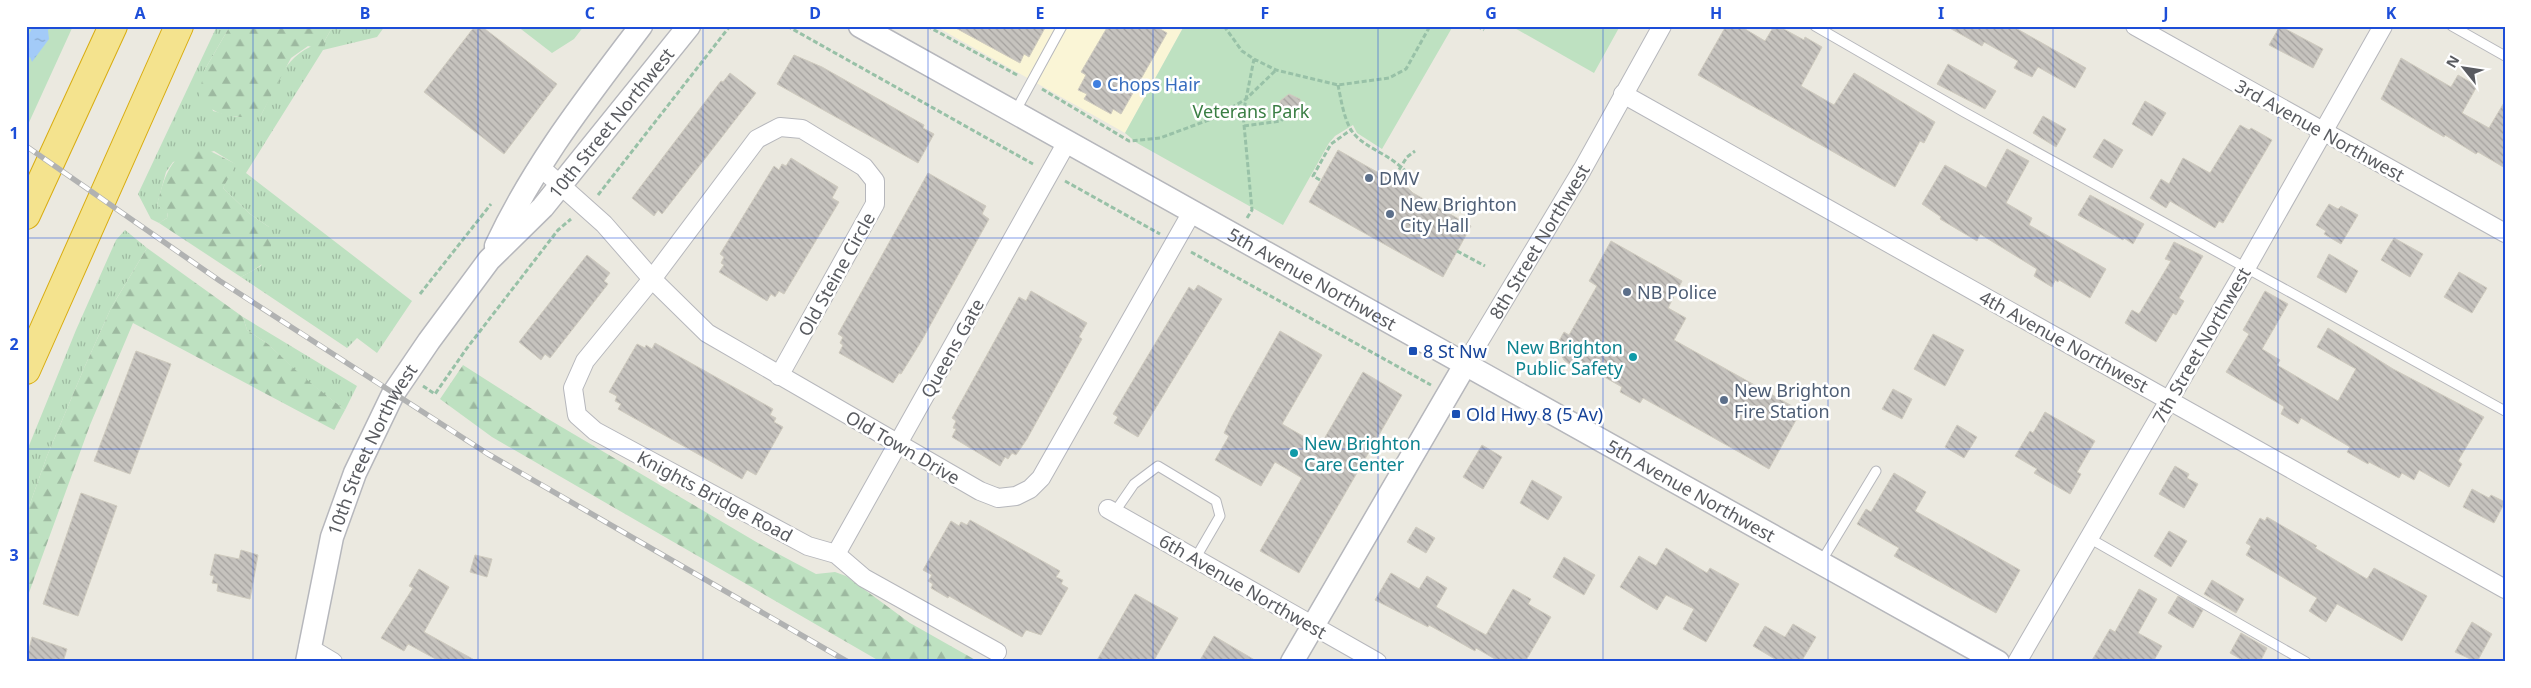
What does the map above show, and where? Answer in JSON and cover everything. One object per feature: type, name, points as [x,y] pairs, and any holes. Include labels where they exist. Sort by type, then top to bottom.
[{"type":"highway","points":[[26,216],[113,26]]},
{"type":"highway","points":[[26,370],[179,26]]},
{"type":"street","name":"10th Street Northwest","points":[[489,260],[516,205],[556,139],[641,26]]},
{"type":"street","name":"10th Street Northwest","points":[[308,655],[332,537],[359,465],[394,394],[429,341],[489,260],[543,207],[562,185],[689,26]]},
{"type":"street","name":"5th Avenue Northwest","points":[[860,26],[1236,238],[1998,662]]},
{"type":"street","name":"8th Street Northwest","points":[[1292,662],[1582,170],[1662,26]]},
{"type":"street","name":"3rd Avenue Northwest","points":[[2135,26],[2505,233]]},
{"type":"street","name":"7th Street Northwest","points":[[2017,662],[2246,268],[2383,26]]},
{"type":"street","name":"4th Avenue Northwest","points":[[1623,94],[2505,589]]},
{"type":"street","name":"Old Steine Circle","points":[[652,279],[757,139],[768,132],[780,128],[802,129],[864,167],[875,181],[875,204],[779,376]]},
{"type":"street","name":"Queens Gate","points":[[836,554],[1067,142]]},
{"type":"street","name":"Old Town Drive","points":[[539,166],[604,224],[652,279],[708,333],[898,445],[980,491],[998,498],[1016,496],[1030,489],[1041,478],[1192,212]]},
{"type":"street","name":"Knights Bridge Road","points":[[652,279],[585,361],[573,388],[577,415],[595,430],[808,546],[836,554],[864,578],[997,652]]},
{"type":"street","name":"6th Avenue Northwest","points":[[1111,511],[1377,662]]},
{"type":"street","points":[[308,655],[333,662]]},
{"type":"lane","points":[[1015,112],[1062,26]]},
{"type":"lane","points":[[1815,26],[2505,411]]},
{"type":"lane","points":[[2452,26],[2505,56]]},
{"type":"lane","points":[[1111,511],[1134,484],[1158,466],[1216,501],[1220,516],[1195,559]]},
{"type":"lane","points":[[1821,563],[1876,471]]},
{"type":"lane","points":[[2089,538],[2306,662]]},
{"type":"path","points":[[787,26],[1449,394]]},
{"type":"path","points":[[1224,26],[1242,51],[1254,59],[1276,70],[1305,79],[1338,85],[1389,78],[1406,69],[1430,26]]},
{"type":"path","points":[[1477,26],[1484,30]]},
{"type":"path","points":[[1236,238],[1252,210],[1244,126],[1246,99],[1254,59]]},
{"type":"path","points":[[1129,141],[1160,138],[1214,118],[1246,99],[1276,70]]},
{"type":"path","points":[[1338,85],[1342,104],[1353,134],[1401,166],[1408,174]]},
{"type":"path","points":[[1244,126],[1281,121],[1284,116]]},
{"type":"path","points":[[1320,180],[1313,176],[1331,144],[1352,130]]},
{"type":"path","points":[[1395,176],[1407,157],[1415,152]]},
{"type":"path","points":[[1457,251],[1485,266]]},
{"type":"shaded area","points":[[935,26],[1184,26],[1125,133]]},
{"type":"green space","points":[[26,26],[73,26],[26,129]]},
{"type":"green space","points":[[217,26],[230,26],[204,71],[213,111],[236,117],[260,117],[284,70],[291,61],[300,53],[324,42],[333,26],[385,26],[377,37],[323,50],[246,173],[412,301],[377,353],[357,338],[347,348],[241,277],[261,266],[269,227],[250,214],[223,188],[235,164],[214,151],[173,162],[166,172],[157,205],[168,212],[167,218],[159,223],[151,219],[138,194]]},
{"type":"green space","points":[[230,26],[333,26],[324,42],[323,50],[308,46],[291,58],[260,117],[250,117],[219,113],[205,104],[199,96],[204,71]]},
{"type":"green space","points":[[517,26],[584,26],[574,39],[552,53]]},
{"type":"green space","name":"Veterans Park","points":[[1184,26],[1453,26],[1382,149],[1357,133],[1353,125],[1335,136],[1329,143],[1283,225],[1137,143],[1125,133]]},
{"type":"green space","points":[[1511,26],[1620,26],[1594,73]]},
{"type":"green space","points":[[202,147],[236,164],[223,188],[250,214],[269,227],[271,237],[270,253],[257,268],[241,277],[159,223],[167,218],[168,213],[157,205],[162,186],[170,168],[182,154]]},
{"type":"green space","points":[[125,230],[147,248],[111,308],[47,456],[26,515],[26,453],[76,330],[116,240]]},
{"type":"green space","points":[[147,248],[243,317],[247,330],[268,344],[302,376],[345,410],[334,430],[133,323],[90,425],[26,601],[26,515],[47,456],[111,308]]},
{"type":"green space","points":[[243,317],[357,386],[345,410],[301,376],[268,344],[247,330]]},
{"type":"green space","points":[[463,365],[543,416],[758,543],[816,574],[835,572],[846,576],[910,623],[979,662],[881,662],[492,437],[440,399]]},
{"type":"water","points":[[33,26],[51,26],[48,30],[49,39],[32,62],[30,57],[26,59],[26,41]]},
{"type":"building","points":[[475,26],[481,26],[557,84],[504,154],[424,92]]},
{"type":"building","points":[[952,26],[1046,26],[1029,57],[1024,54],[1020,63]]},
{"type":"building","points":[[1108,26],[1155,26],[1167,33],[1121,114],[1113,109],[1111,114],[1084,99],[1087,94],[1078,90],[1086,75],[1081,72]]},
{"type":"building","points":[[1726,26],[1740,26],[1765,41],[1774,26],[1778,26],[1804,40],[1805,37],[1822,47],[1801,86],[1834,105],[1854,73],[1935,122],[1924,143],[1920,141],[1895,187],[1698,75]]},
{"type":"building","points":[[1946,26],[2012,26],[2086,68],[2075,88],[2038,67],[2032,77],[2014,68],[2018,61],[1984,42],[1982,46]]},
{"type":"building","points":[[2280,26],[2323,49],[2313,68],[2269,45]]},
{"type":"building","points":[[794,55],[822,67],[924,125],[923,128],[934,134],[918,163],[777,84]]},
{"type":"building","points":[[2401,58],[2451,87],[2458,75],[2477,86],[2462,113],[2489,128],[2505,101],[2505,168],[2478,152],[2476,154],[2445,135],[2444,137],[2381,99]]},
{"type":"building","points":[[1948,64],[1996,91],[1985,109],[1937,84]]},
{"type":"building","points":[[730,73],[756,93],[662,214],[658,210],[654,216],[632,198],[721,81],[723,82]]},
{"type":"building","points":[[1289,94],[1300,99],[1301,111],[1292,117],[1282,112],[1280,101]]},
{"type":"building","points":[[2145,101],[2166,113],[2152,136],[2132,124]]},
{"type":"building","points":[[2043,116],[2066,129],[2056,147],[2033,133]]},
{"type":"building","points":[[2240,125],[2249,130],[2251,128],[2272,140],[2223,223],[2219,221],[2215,228],[2170,201],[2166,208],[2150,198],[2161,179],[2169,184],[2183,158],[2210,173]]},
{"type":"building","points":[[2104,139],[2123,150],[2112,168],[2093,157]]},
{"type":"building","points":[[2007,149],[2029,161],[2006,203],[2032,218],[2029,225],[2106,269],[2090,298],[2059,280],[2058,282],[2055,280],[2052,287],[2034,276],[2037,269],[1980,234],[1977,241],[1940,219],[1941,217],[1922,204],[1945,165],[1986,188]]},
{"type":"building","name":"New Brighton City Hall","points":[[1338,150],[1377,172],[1395,176],[1413,193],[1471,226],[1443,277],[1309,202]]},
{"type":"building","points":[[791,158],[838,187],[832,198],[839,202],[784,294],[779,291],[775,297],[771,294],[767,301],[719,272],[724,265],[721,263],[724,257],[720,254],[774,166],[779,170],[782,164],[786,166]]},
{"type":"building","points":[[928,173],[986,206],[982,214],[989,219],[922,340],[901,374],[899,373],[893,383],[839,353],[843,345],[840,343],[843,337],[838,334]]},
{"type":"building","points":[[2090,195],[2144,224],[2133,244],[2078,215]]},
{"type":"building","points":[[2329,204],[2338,209],[2341,206],[2358,215],[2341,244],[2324,234],[2326,231],[2316,225]]},
{"type":"building","points":[[2394,238],[2423,254],[2410,277],[2381,260]]},
{"type":"building","name":"New Brighton Public Safety","points":[[1611,241],[1682,281],[1668,308],[1686,318],[1674,340],[1801,411],[1769,469],[1643,398],[1640,403],[1620,392],[1622,387],[1576,361],[1573,367],[1564,360],[1559,351],[1559,341],[1564,332],[1569,335],[1597,286],[1589,281]]},
{"type":"building","points":[[2174,242],[2203,256],[2179,298],[2184,301],[2176,315],[2173,313],[2156,342],[2125,323],[2132,310],[2139,314],[2171,261],[2165,259]]},
{"type":"building","points":[[2329,254],[2358,271],[2346,293],[2317,277]]},
{"type":"building","points":[[587,255],[610,273],[604,281],[608,284],[550,358],[545,354],[541,360],[519,342]]},
{"type":"building","points":[[2459,272],[2487,288],[2472,313],[2444,297]]},
{"type":"building","points":[[1198,285],[1222,299],[1138,437],[1114,423],[1118,417],[1113,414],[1189,287],[1194,291]]},
{"type":"building","points":[[1031,291],[1087,323],[1079,337],[1082,339],[1027,439],[1016,455],[1012,453],[1008,459],[1005,457],[1000,466],[952,437],[956,429],[953,428],[956,421],[952,418],[1019,297],[1026,301]]},
{"type":"building","points":[[2265,291],[2288,304],[2262,349],[2280,360],[2277,365],[2338,401],[2356,369],[2317,347],[2328,328],[2393,369],[2484,417],[2458,461],[2462,464],[2449,487],[2419,470],[2414,480],[2402,473],[2399,478],[2369,462],[2368,464],[2347,452],[2350,447],[2301,418],[2298,424],[2281,414],[2283,406],[2226,372],[2249,334],[2243,330]]},
{"type":"building","name":"New Brighton Care Center","points":[[1280,331],[1322,355],[1282,424],[1320,446],[1363,372],[1402,395],[1299,573],[1260,551],[1302,478],[1275,462],[1261,486],[1215,460],[1229,436],[1224,433],[1232,416]]},
{"type":"building","points":[[1933,334],[1964,350],[1945,386],[1914,369]]},
{"type":"building","points":[[655,343],[773,409],[770,415],[776,418],[774,422],[783,427],[756,475],[747,470],[742,479],[618,409],[621,404],[615,401],[617,396],[609,392],[637,344],[645,348],[646,345],[652,349]]},
{"type":"building","points":[[136,351],[171,364],[130,474],[94,461]]},
{"type":"building","points":[[1893,389],[1912,399],[1902,419],[1882,409]]},
{"type":"building","points":[[2045,412],[2095,441],[2077,472],[2081,474],[2070,494],[2034,473],[2037,469],[2015,456],[2030,431],[2033,433]]},
{"type":"building","points":[[1957,425],[1977,437],[1964,458],[1945,447]]},
{"type":"building","points":[[1482,445],[1502,457],[1483,489],[1463,477]]},
{"type":"building","points":[[2175,466],[2189,474],[2187,478],[2198,484],[2184,508],[2159,494]]},
{"type":"building","points":[[1894,473],[1926,492],[1915,511],[2020,570],[1996,613],[1894,556],[1899,548],[1857,524],[1866,509],[1871,512]]},
{"type":"building","points":[[1532,480],[1562,497],[1548,520],[1520,503]]},
{"type":"building","points":[[2472,489],[2489,498],[2491,495],[2505,502],[2494,523],[2463,507]]},
{"type":"building","points":[[81,493],[117,506],[78,616],[43,604]]},
{"type":"building","points":[[2267,517],[2317,546],[2315,548],[2367,579],[2374,568],[2427,596],[2402,641],[2337,604],[2326,622],[2309,611],[2317,598],[2246,555],[2251,546],[2246,543],[2260,518],[2265,521]]},
{"type":"building","points":[[970,520],[1060,571],[1056,577],[1063,580],[1061,584],[1068,588],[1041,635],[1026,630],[1022,637],[931,588],[933,584],[928,581],[932,575],[923,570],[951,521],[959,526],[961,522],[967,525]]},
{"type":"building","points":[[1416,527],[1435,538],[1426,553],[1407,542]]},
{"type":"building","points":[[2169,531],[2187,541],[2171,567],[2154,556]]},
{"type":"building","points":[[1666,548],[1707,573],[1710,568],[1739,584],[1706,642],[1683,629],[1694,609],[1666,595],[1657,610],[1620,587],[1639,556],[1656,566]]},
{"type":"building","points":[[241,550],[258,555],[250,599],[217,591],[218,584],[212,583],[214,576],[210,575],[215,554],[239,559]]},
{"type":"building","points":[[475,555],[492,559],[487,577],[470,572]]},
{"type":"building","points":[[1564,557],[1595,575],[1584,595],[1553,577]]},
{"type":"building","points":[[419,569],[449,587],[424,632],[478,662],[441,662],[408,644],[404,651],[381,638],[413,588],[409,586]]},
{"type":"building","points":[[1391,573],[1419,589],[1427,576],[1447,588],[1436,607],[1486,635],[1513,589],[1531,599],[1528,604],[1551,617],[1525,662],[1500,662],[1476,648],[1475,651],[1429,625],[1428,627],[1375,600]]},
{"type":"building","points":[[2212,580],[2244,599],[2236,613],[2204,594]]},
{"type":"building","points":[[2139,589],[2157,599],[2138,633],[2162,646],[2153,662],[2091,662],[2110,629],[2115,632]]},
{"type":"building","points":[[1135,594],[1178,618],[1153,662],[1096,662]]},
{"type":"building","points":[[2178,596],[2203,610],[2193,628],[2168,613]]},
{"type":"building","points":[[2472,622],[2492,634],[2477,662],[2455,652]]},
{"type":"building","points":[[1793,624],[1816,637],[1801,662],[1780,662],[1753,646],[1765,626],[1785,637]]},
{"type":"building","points":[[2241,633],[2267,648],[2260,662],[2246,662],[2230,653]]},
{"type":"building","points":[[1214,636],[1258,662],[1199,662]]},
{"type":"building","points":[[32,637],[67,649],[63,662],[26,662]]},
{"type":"railway","points":[[26,146],[220,281],[488,454],[848,662]]},
{"type":"place","name":"Chops Hair","points":[[1097,84]]},
{"type":"place","name":"DMV","points":[[1369,178]]},
{"type":"place","name":"New Brighton City Hall","points":[[1390,214]]},
{"type":"place","name":"NB Police","points":[[1627,292]]},
{"type":"place","name":"8 St Nw","points":[[1413,351]]},
{"type":"place","name":"New Brighton Public Safety","points":[[1633,357]]},
{"type":"place","name":"New Brighton Fire Station","points":[[1724,400]]},
{"type":"place","name":"Old Hwy 8 (5 Av)","points":[[1456,414]]},
{"type":"place","name":"New Brighton Care Center","points":[[1294,453]]}]
